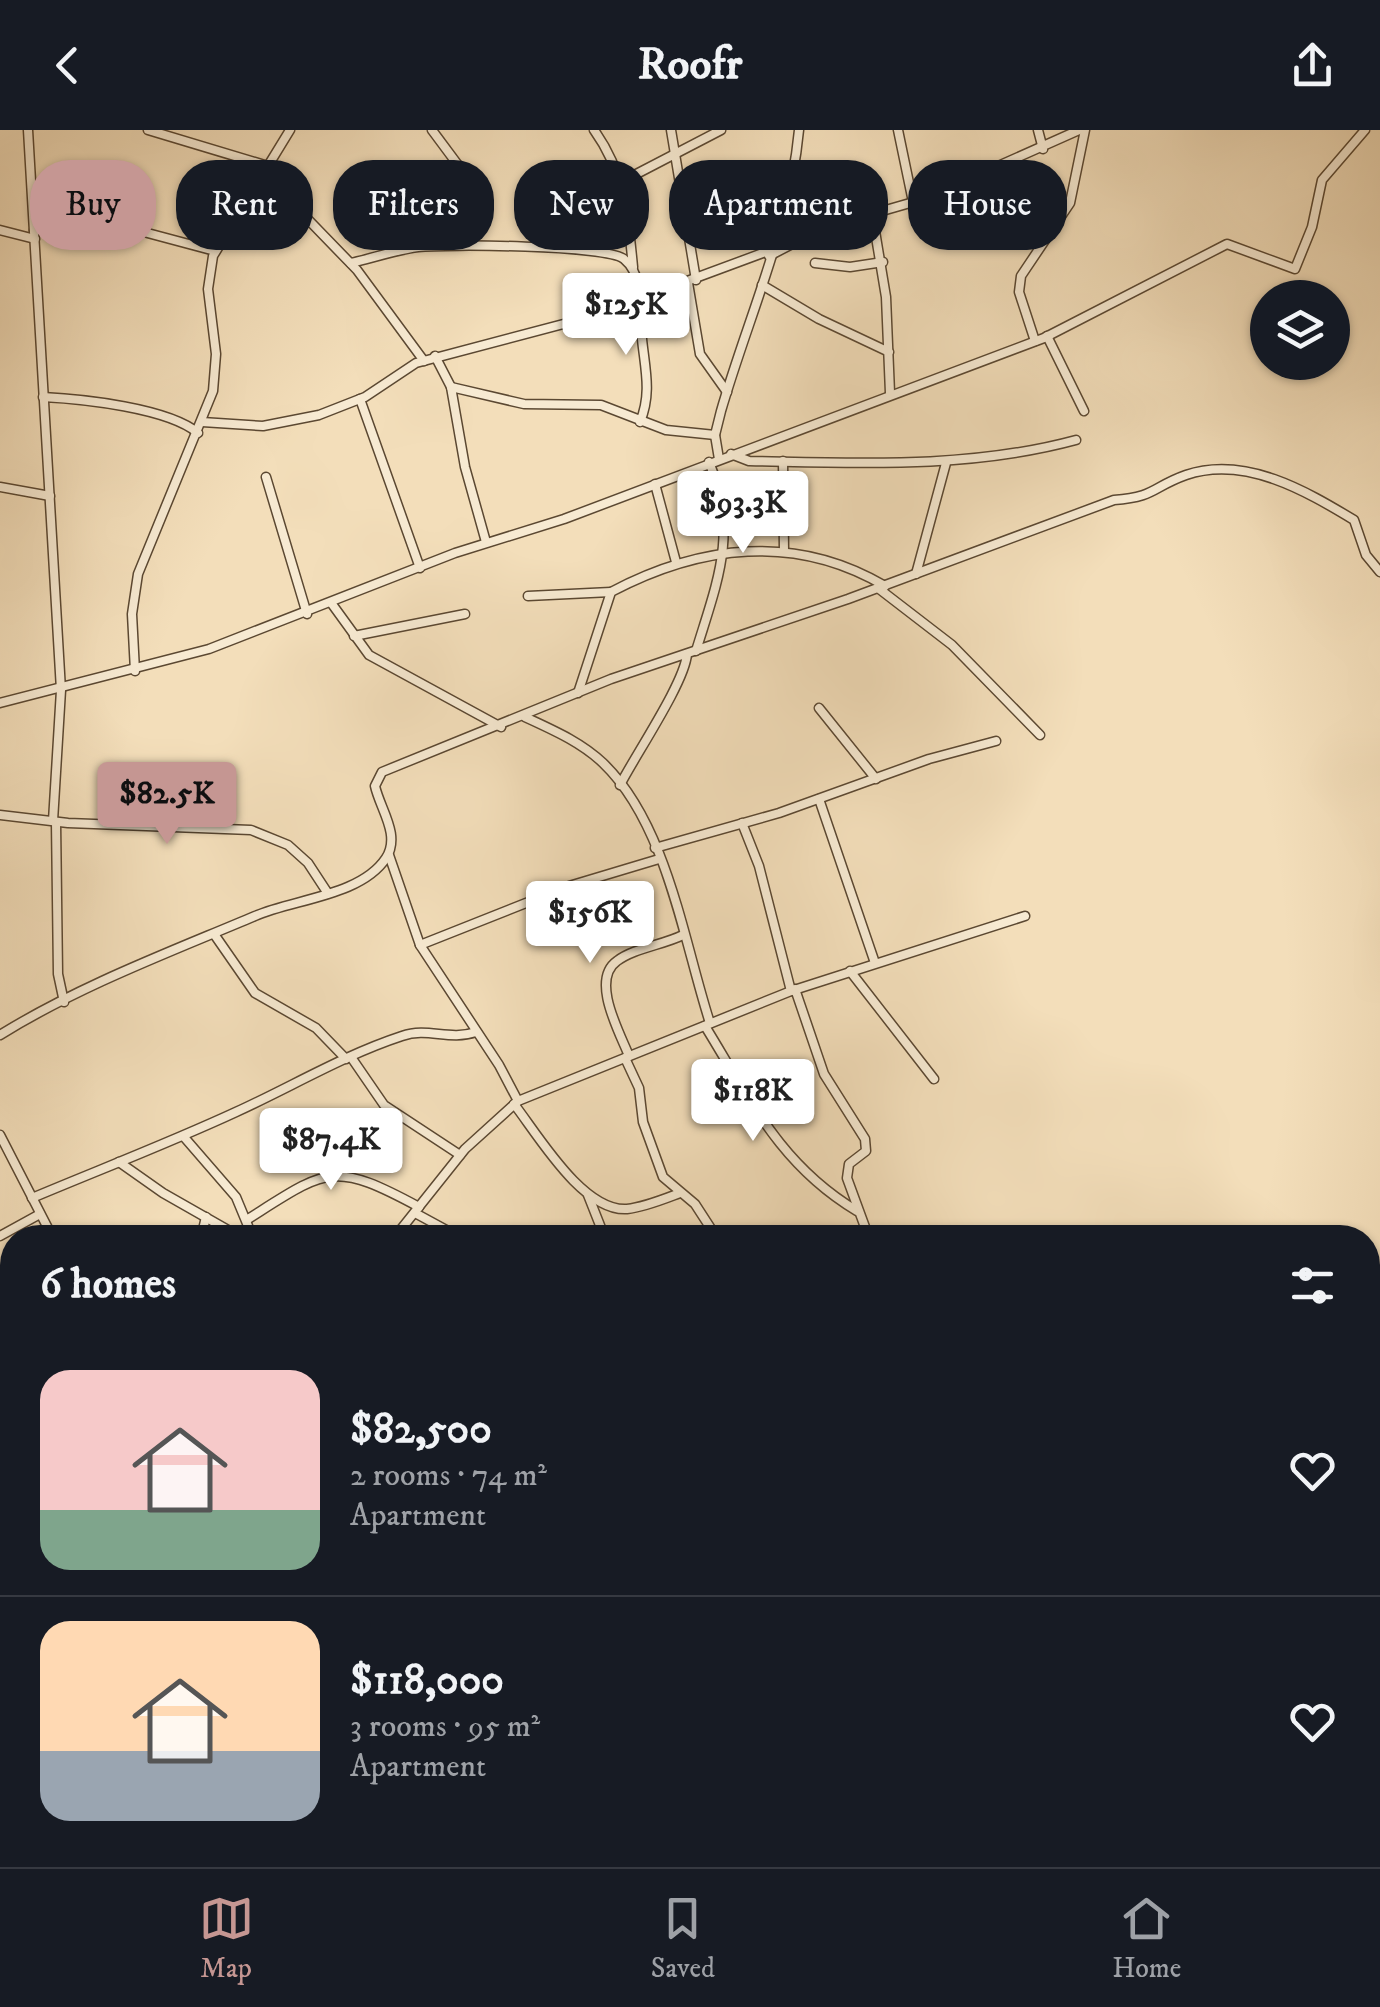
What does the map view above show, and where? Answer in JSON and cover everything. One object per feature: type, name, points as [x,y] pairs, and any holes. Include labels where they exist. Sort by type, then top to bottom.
[{"type":"street","points":[[28,130],[30,165]]},
{"type":"street","points":[[148,130],[236,160]]},
{"type":"street","points":[[272,160],[290,130]]},
{"type":"street","points":[[432,130],[454,160]]},
{"type":"street","points":[[594,130],[614,160]]},
{"type":"street","points":[[671,130],[700,354],[727,392]]},
{"type":"street","points":[[649,167],[721,130]]},
{"type":"street","points":[[720,458],[715,435],[793,178],[799,130]]},
{"type":"street","points":[[898,130],[908,178]]},
{"type":"street","points":[[1038,130],[1042,149]]},
{"type":"street","points":[[1015,160],[1082,130]]},
{"type":"street","points":[[1035,341],[1019,292],[1021,276],[1070,203],[1082,130]]},
{"type":"street","points":[[0,703],[136,671],[307,614],[486,542],[564,520],[1047,336],[1226,244],[1295,269],[1312,227],[1322,180],[1365,130]]},
{"type":"street","points":[[313,221],[351,263],[424,360]]},
{"type":"street","points":[[0,230],[30,234]]},
{"type":"street","points":[[136,671],[132,614],[138,574],[198,433],[216,373],[208,289],[215,251],[156,235]]},
{"type":"street","points":[[351,263],[421,247],[592,250],[624,258],[634,272]]},
{"type":"street","points":[[35,250],[60,690],[54,822],[58,962],[64,1002]]},
{"type":"street","points":[[631,250],[641,300],[648,396],[640,422]]},
{"type":"street","points":[[202,422],[262,426],[319,414],[360,399],[435,356],[641,300],[776,250]]},
{"type":"street","points":[[880,250],[890,393]]},
{"type":"street","points":[[815,263],[850,266],[883,262]]},
{"type":"street","points":[[762,285],[819,320],[889,352]]},
{"type":"street","points":[[1047,336],[1084,412]]},
{"type":"street","points":[[435,356],[451,386],[465,466],[486,542]]},
{"type":"street","points":[[451,386],[524,404],[601,405],[666,430],[715,435]]},
{"type":"street","points":[[43,397],[90,400],[163,414],[198,433]]},
{"type":"street","points":[[360,399],[420,568]]},
{"type":"street","points":[[732,454],[749,461],[946,463],[1014,455],[1076,440]]},
{"type":"street","points":[[783,460],[784,552]]},
{"type":"street","points":[[620,784],[680,682],[724,556],[724,509],[710,462]]},
{"type":"street","points":[[916,574],[946,463]]},
{"type":"street","points":[[600,1225],[588,1195],[516,1103],[420,945],[388,855],[392,837],[376,791],[378,776],[578,693],[1114,500],[1146,498],[1188,474],[1242,471],[1294,484],[1354,520],[1366,555],[1380,572]]},
{"type":"street","points":[[266,476],[307,614]]},
{"type":"street","points":[[655,484],[676,562]]},
{"type":"street","points":[[0,487],[50,496]]},
{"type":"street","points":[[528,596],[611,592],[676,562],[784,552],[826,557],[881,587],[952,645],[1040,735]]},
{"type":"street","points":[[578,693],[611,592]]},
{"type":"street","points":[[332,604],[369,655],[500,727]]},
{"type":"street","points":[[354,636],[466,614]]},
{"type":"street","points":[[820,708],[876,779]]},
{"type":"street","points":[[525,717],[569,737],[604,764],[620,784],[660,859],[707,1024],[769,1134],[807,1174],[857,1211]]},
{"type":"street","points":[[656,848],[819,800],[996,740]]},
{"type":"street","points":[[819,800],[876,963]]},
{"type":"street","points":[[0,816],[262,833],[288,845],[308,863],[327,892]]},
{"type":"street","points":[[742,823],[759,866],[793,990],[824,1074],[867,1145],[847,1169],[863,1225]]},
{"type":"street","points":[[0,1035],[214,934],[365,877],[388,855]]},
{"type":"street","points":[[420,945],[569,886],[660,859]]},
{"type":"street","points":[[405,1225],[460,1155],[516,1103],[793,990],[1025,916]]},
{"type":"street","points":[[214,934],[255,993],[316,1028],[349,1058],[384,1106],[434,1134],[460,1155]]},
{"type":"street","points":[[683,935],[620,958],[607,975],[606,993],[640,1088],[639,1108],[654,1158],[663,1177],[695,1204],[708,1225]]},
{"type":"street","points":[[850,971],[934,1079]]},
{"type":"street","points":[[32,1198],[184,1137],[349,1058],[414,1033],[453,1038],[476,1032]]},
{"type":"street","points":[[0,1135],[46,1225]]},
{"type":"street","points":[[184,1137],[236,1197],[250,1225]]},
{"type":"street","points":[[120,1162],[219,1225]]},
{"type":"street","points":[[248,1219],[311,1179],[330,1174],[361,1181],[440,1225]]},
{"type":"street","points":[[588,1195],[625,1209],[680,1193]]},
{"type":"street","points":[[20,1225],[40,1214]]},
{"type":"street","points":[[204,1225],[206,1218]]}]
